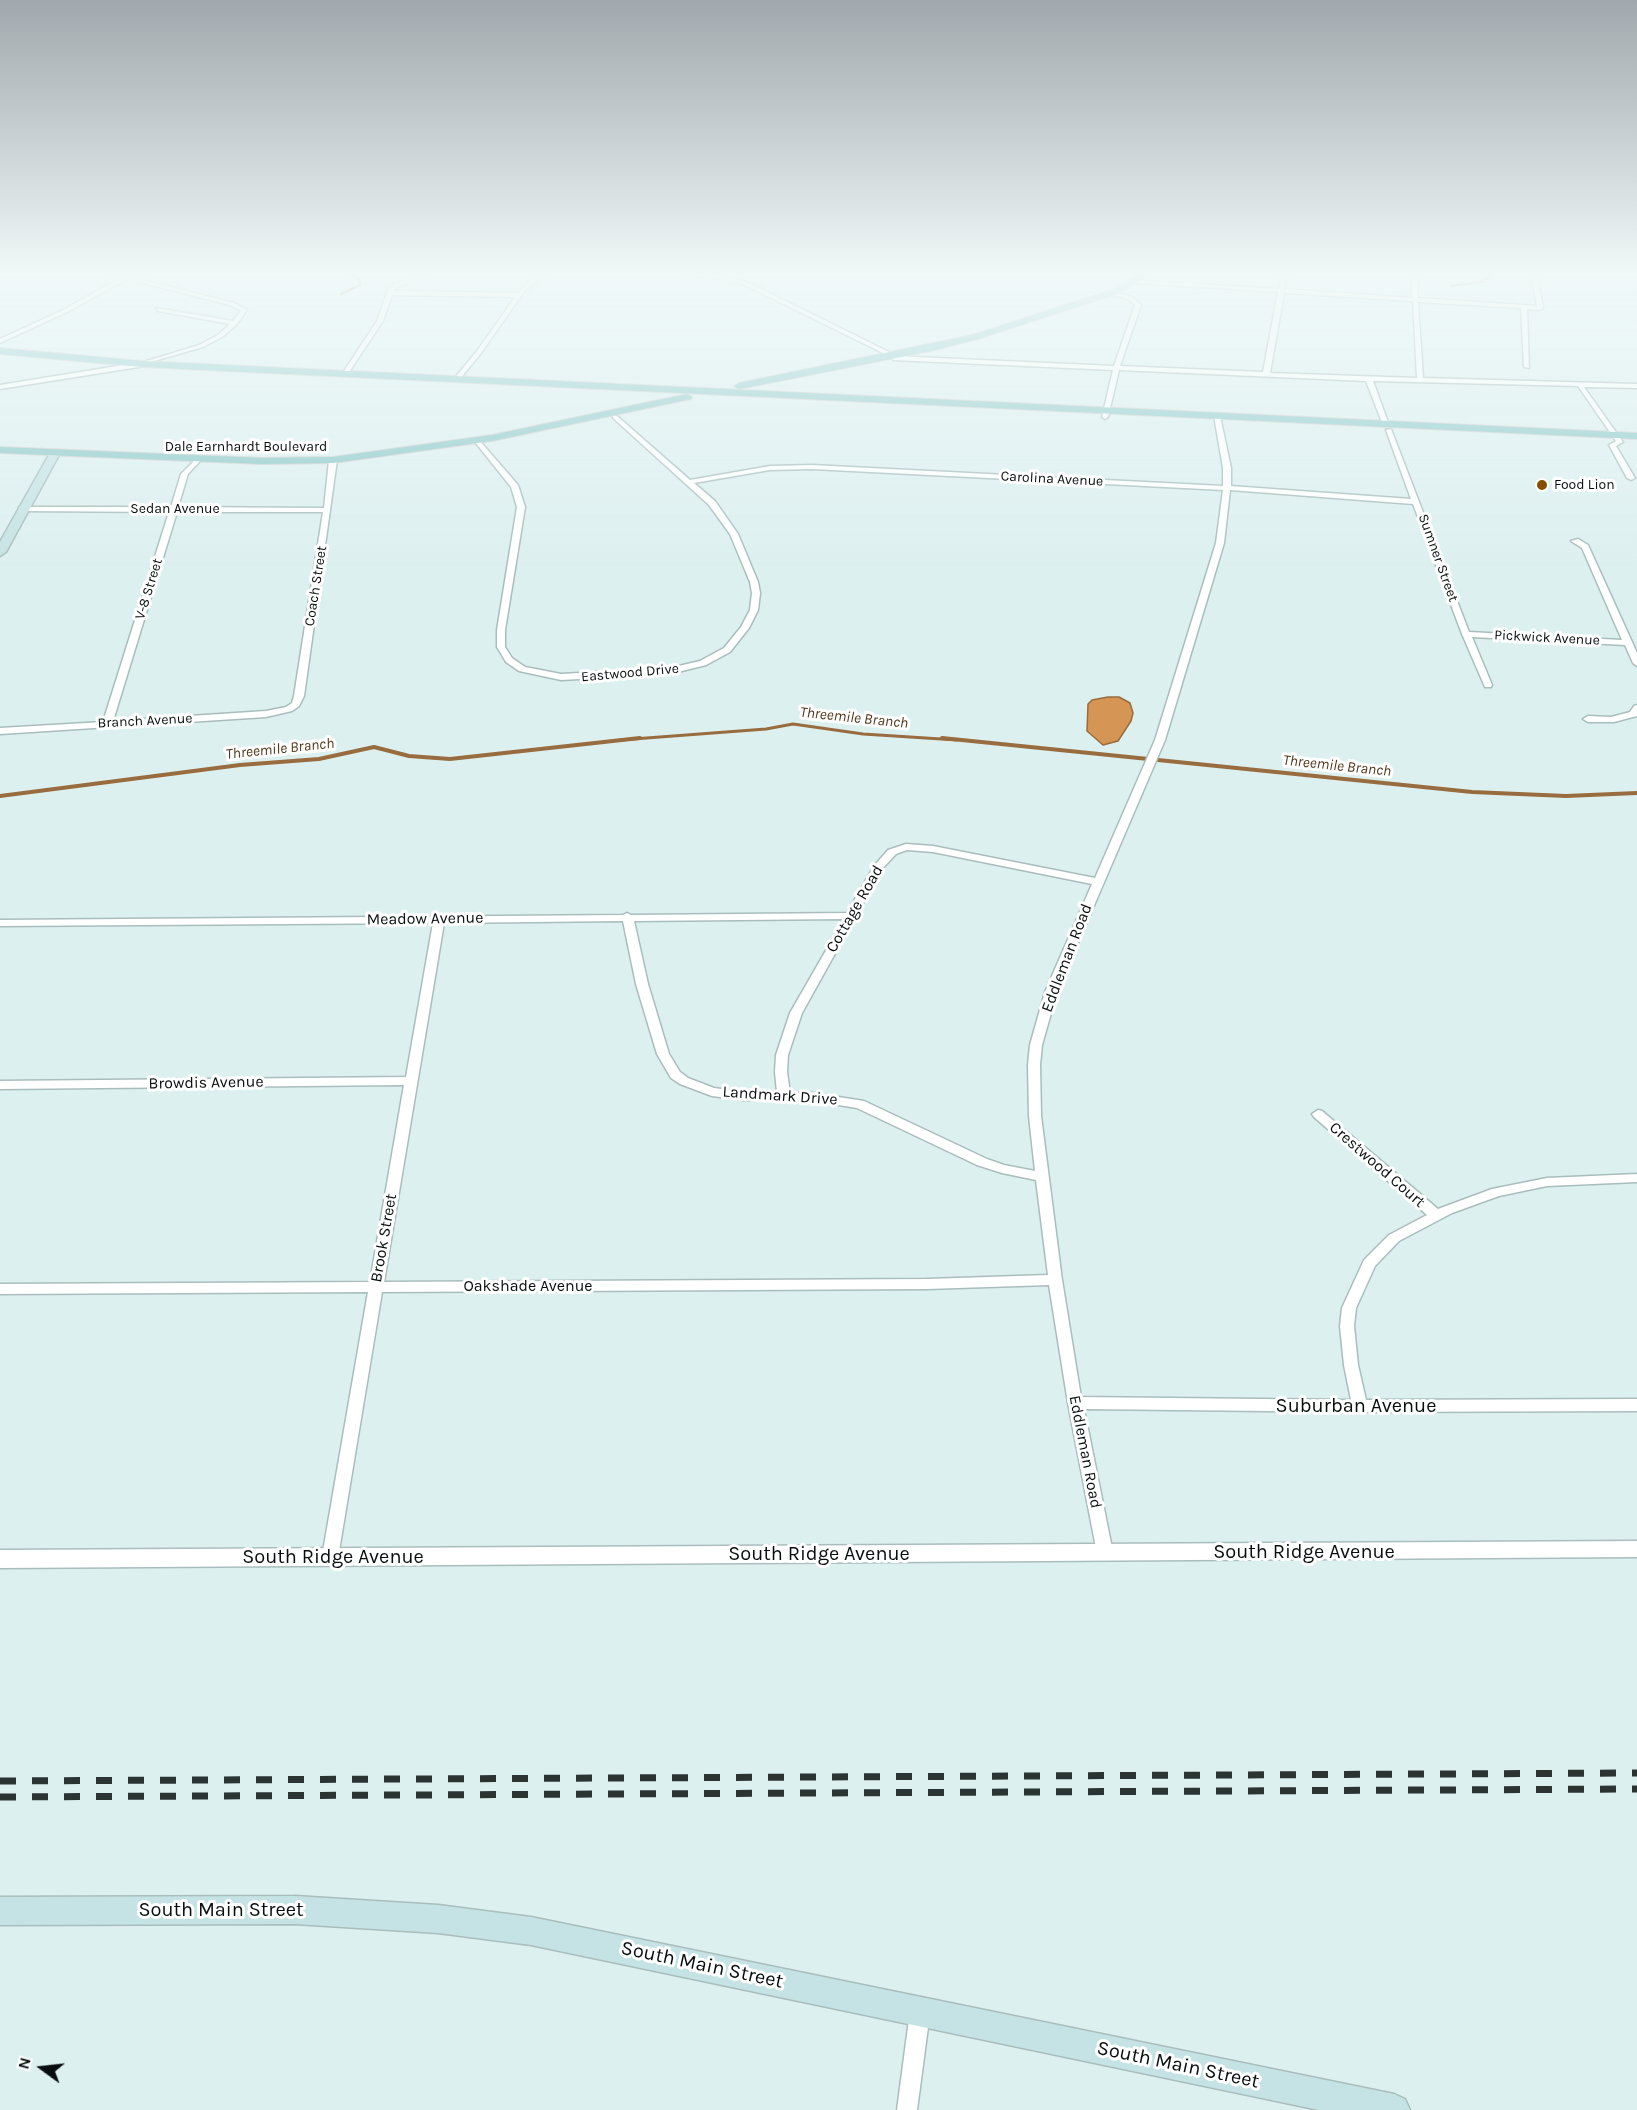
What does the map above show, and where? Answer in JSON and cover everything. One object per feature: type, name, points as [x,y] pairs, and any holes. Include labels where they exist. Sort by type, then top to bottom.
[{"type":"main road","points":[[204,372],[632,394],[702,395]]},
{"type":"main road","points":[[314,372],[702,395],[1618,439],[1637,442]]},
{"type":"main road","name":"Dale Earnhardt Boulevard","points":[[478,442],[815,372]]},
{"type":"main road","name":"Dale Earnhardt Boulevard","points":[[0,450],[55,453],[66,457],[267,465],[333,461],[478,442],[615,417],[702,395],[725,393],[820,372]]},
{"type":"main road","points":[[395,382],[457,379]]},
{"type":"main road","points":[[725,393],[1106,414]]},
{"type":"main road","points":[[632,394],[649,400],[644,407]]},
{"type":"main road","points":[[1618,439],[1637,436]]},
{"type":"main road","points":[[0,552],[55,453]]},
{"type":"main road","name":"South Main Street","points":[[0,1911],[295,1910],[438,1919],[531,1931],[1395,2110]]},
{"type":"street","points":[[0,387],[87,372]]},
{"type":"street","points":[[457,379],[462,372]]},
{"type":"street","points":[[1106,414],[1116,372]]},
{"type":"street","points":[[1212,372],[1369,380],[1637,386]]},
{"type":"street","points":[[1419,372],[1420,381]]},
{"type":"street","name":"Sumner Street","points":[[1369,380],[1466,634],[1488,685]]},
{"type":"street","points":[[1580,385],[1618,439],[1612,445],[1631,478]]},
{"type":"street","name":"Eastwood Drive","points":[[478,442],[515,487],[521,507],[501,630],[501,647],[514,665],[541,675],[587,677],[683,669],[703,663],[720,655],[738,638],[754,610],[756,593],[754,582],[743,552],[724,518],[689,482],[615,417]]},
{"type":"street","name":"Eddleman Road","points":[[1105,1553],[1075,1403],[1055,1280],[1035,1116],[1034,1065],[1036,1045],[1052,992],[1097,882],[1160,740],[1220,543],[1227,488],[1227,468],[1217,419]]},
{"type":"street","name":"V-8 Street","points":[[107,724],[185,474],[196,461]]},
{"type":"street","name":"Coach Street","points":[[289,709],[296,704],[299,696],[333,461]]},
{"type":"street","name":"Carolina Avenue","points":[[689,482],[770,468],[812,467],[1227,488],[1417,502]]},
{"type":"street","name":"Sedan Avenue","points":[[22,509],[327,510]]},
{"type":"street","points":[[1575,541],[1585,547],[1637,663]]},
{"type":"street","name":"Pickwick Avenue","points":[[1466,634],[1628,643]]},
{"type":"street","points":[[1588,719],[1611,720],[1634,714],[1637,708]]},
{"type":"street","name":"Branch Avenue","points":[[0,731],[266,714],[289,709]]},
{"type":"street","name":"Cottage Road","points":[[784,1096],[781,1072],[787,1035],[796,1012],[884,860],[892,852],[906,847],[933,849],[1097,882]]},
{"type":"street","name":"Meadow Avenue","points":[[0,923],[264,922],[627,916],[851,916]]},
{"type":"street","name":"Landmark Drive","points":[[627,916],[642,984],[663,1054],[675,1075],[712,1092],[744,1096],[813,1097],[860,1104],[982,1162],[1002,1169],[1041,1176]]},
{"type":"street","name":"Brook Street","points":[[330,1557],[439,918]]},
{"type":"street","name":"Browdis Avenue","points":[[0,1085],[411,1081]]},
{"type":"street","name":"Crestwood Court","points":[[1318,1114],[1436,1215]]},
{"type":"street","points":[[1360,1407],[1351,1365],[1347,1326],[1349,1308],[1354,1292],[1369,1263],[1394,1238],[1436,1215],[1497,1192],[1547,1182],[1637,1178]]},
{"type":"street","name":"Oakshade Avenue","points":[[0,1289],[927,1284],[1055,1280]]},
{"type":"street","name":"Suburban Avenue","points":[[1075,1403],[1360,1407],[1637,1405]]},
{"type":"street","name":"South Ridge Avenue","points":[[0,1559],[1637,1549]]},
{"type":"street","points":[[907,2110],[920,2011]]},
{"type":"shaded area","points":[[1119,697],[1130,703],[1133,713],[1131,721],[1118,741],[1103,745],[1087,731],[1088,704],[1092,700]]},
{"type":"waterway","name":"Threemile Branch","points":[[626,740],[766,729],[793,724],[863,734],[957,740]]},
{"type":"waterway","name":"Threemile Branch","points":[[626,740],[640,738]]},
{"type":"waterway","name":"Threemile Branch","points":[[942,738],[1472,792],[1566,796],[1637,793]]},
{"type":"waterway","name":"Threemile Branch","points":[[620,740],[626,740]]},
{"type":"waterway","name":"Threemile Branch","points":[[0,796],[240,765],[319,759],[374,747],[409,756],[450,759],[626,740]]},
{"type":"railway","points":[[0,1781],[1637,1773]]},
{"type":"railway","points":[[0,1797],[1637,1789]]},
{"type":"place","name":"Food Lion","points":[[1542,485]]}]
